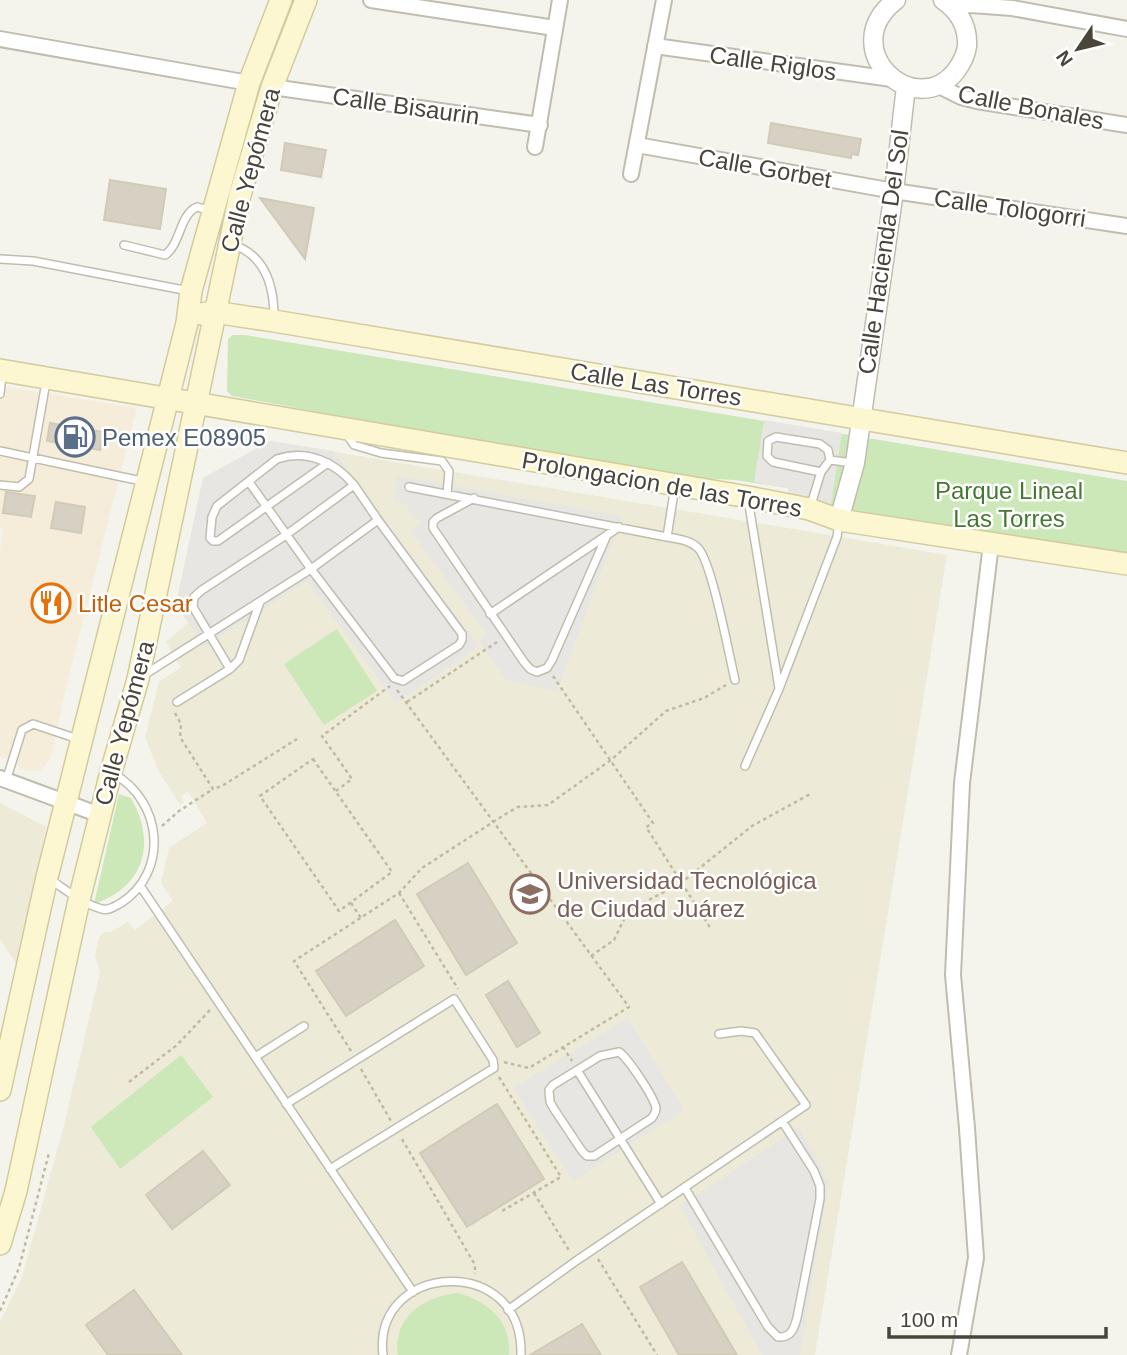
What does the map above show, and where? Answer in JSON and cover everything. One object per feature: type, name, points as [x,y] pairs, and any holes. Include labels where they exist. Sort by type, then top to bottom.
[{"type":"main road","name":"Calle Yepómera","points":[[0,1090],[3,1059],[187,323],[191,291],[249,83],[281,0]]},
{"type":"main road","name":"Calle Yepómera","points":[[0,1244],[16,1191],[79,900],[110,772],[138,679],[240,195],[272,87],[306,0]]},
{"type":"main road","name":"Calle Las Torres","points":[[214,312],[1127,463]]},
{"type":"main road","points":[[187,323],[200,314],[214,312]]},
{"type":"main road","name":"Prolongacion de las Torres","points":[[1,370],[748,497],[809,509],[839,520],[1127,564]]},
{"type":"street","points":[[371,0],[555,28]]},
{"type":"street","points":[[535,147],[560,0]]},
{"type":"street","points":[[631,174],[663,0]]},
{"type":"street","points":[[895,0],[876,21],[872,37],[874,53],[881,67],[899,82],[922,88],[937,85],[951,76],[961,64],[967,49],[967,34],[962,19],[948,4]]},
{"type":"street","points":[[948,4],[1012,8],[1127,29]]},
{"type":"street","points":[[0,40],[249,83]]},
{"type":"street","name":"Calle Riglos","points":[[655,46],[899,82]]},
{"type":"street","name":"Calle Hacienda Del Sol","points":[[839,520],[855,463],[894,191],[899,82]]},
{"type":"street","name":"Calle Bonales","points":[[937,85],[976,101],[1127,125]]},
{"type":"street","name":"Calle Bisaurin","points":[[272,87],[540,125]]},
{"type":"street","name":"Calle Gorbet","points":[[637,145],[894,191]]},
{"type":"street","name":"Calle Tologorri","points":[[894,191],[1127,226]]},
{"type":"street","points":[[959,1355],[976,1258],[953,975],[962,783],[991,544]]},
{"type":"street","points":[[3,780],[100,816]]},
{"type":"lane","points":[[124,246],[165,254],[172,248],[189,212],[197,207],[212,211]]},
{"type":"lane","points":[[229,243],[243,248],[255,258],[270,280],[274,296],[274,321]]},
{"type":"lane","points":[[0,259],[33,261],[191,291]]},
{"type":"lane","points":[[0,394],[1,370]]},
{"type":"lane","points":[[0,485],[24,485],[29,479],[47,377]]},
{"type":"lane","points":[[344,428],[354,445],[382,453],[442,461],[449,471],[447,494]]},
{"type":"lane","points":[[809,509],[821,472],[830,460],[828,450],[821,444],[776,437],[768,441],[767,454],[770,460],[821,472]]},
{"type":"lane","points":[[0,451],[146,482]]},
{"type":"lane","points":[[249,482],[266,507],[286,536],[388,670],[398,680],[407,680],[453,649],[462,640],[462,634],[345,474],[328,463],[302,455],[288,455],[277,459],[217,506],[213,511],[210,538],[218,541],[266,507],[328,463]]},
{"type":"lane","points":[[830,460],[855,463]]},
{"type":"lane","points":[[230,670],[193,607],[194,597],[286,536],[354,485]]},
{"type":"lane","points":[[667,537],[675,485]]},
{"type":"lane","points":[[409,487],[619,527],[696,545],[702,552],[711,578],[735,680]]},
{"type":"lane","points":[[748,497],[779,689]]},
{"type":"lane","points":[[474,498],[437,518],[433,522],[433,528],[490,614],[530,669],[537,672],[547,668],[578,605],[607,535]]},
{"type":"lane","points":[[138,679],[311,569],[378,520]]},
{"type":"lane","points":[[745,766],[779,689],[837,537],[839,520]]},
{"type":"lane","points":[[490,614],[619,527]]},
{"type":"lane","points":[[177,702],[230,670],[239,660],[260,602]]},
{"type":"lane","points":[[3,780],[22,730],[26,727],[33,724],[81,740]]},
{"type":"lane","points":[[47,877],[79,900],[103,909],[109,909],[129,898],[141,887],[150,868],[154,832],[141,797],[123,779],[110,772]]},
{"type":"lane","points":[[141,887],[413,1292]]},
{"type":"lane","points":[[286,1104],[454,999],[493,1064],[396,1129],[330,1169]]},
{"type":"lane","points":[[255,1057],[304,1026]]},
{"type":"lane","points":[[509,1310],[576,1261],[806,1105],[755,1033],[741,1031],[719,1034]]},
{"type":"lane","points":[[615,1051],[627,1059],[656,1109],[652,1118],[594,1156],[587,1156],[550,1102],[549,1090],[578,1070],[600,1056],[615,1051]]},
{"type":"lane","points":[[578,1070],[661,1204]]},
{"type":"lane","points":[[685,1188],[768,1327],[778,1337],[789,1334],[794,1330],[797,1318],[820,1192],[814,1171],[782,1121]]},
{"type":"lane","points":[[383,1355],[386,1326],[397,1307],[413,1292],[432,1283],[453,1280],[475,1284],[494,1294],[509,1310],[517,1326],[521,1355]]},
{"type":"path","points":[[406,703],[506,636]]},
{"type":"path","points":[[547,668],[653,823],[646,827],[711,929]]},
{"type":"path","points":[[475,1284],[475,1265],[356,1060],[294,961],[399,893],[422,868],[518,807],[548,805],[611,760],[666,711],[704,698],[735,680]]},
{"type":"path","points":[[336,791],[352,779],[322,736],[393,684],[492,824],[629,1007],[529,1068],[493,1064]]},
{"type":"path","points":[[177,702],[174,708],[181,724],[180,737],[212,789]]},
{"type":"path","points":[[154,832],[178,811],[297,738]]},
{"type":"path","points":[[313,759],[392,872],[351,902],[339,911],[261,796],[313,759]]},
{"type":"path","points":[[591,957],[614,940],[628,911],[681,883],[752,826],[812,793]]},
{"type":"path","points":[[399,893],[461,994],[454,999]]},
{"type":"path","points":[[351,902],[361,918]]},
{"type":"path","points":[[129,1082],[177,1045],[202,1016],[219,1004]]},
{"type":"path","points":[[563,1047],[578,1070]]},
{"type":"path","points":[[493,1064],[561,1177],[502,1211]]},
{"type":"path","points":[[0,1311],[19,1268],[49,1153]]},
{"type":"path","points":[[534,1193],[576,1261]]},
{"type":"path","points":[[593,1251],[657,1355]]},
{"type":"shaded area","points":[[0,386],[137,408],[64,696],[51,758],[40,771],[25,771],[0,755],[0,550],[3,529],[0,528]]},
{"type":"shaded area","points":[[764,420],[842,433],[830,510],[788,501],[788,488],[754,482]]},
{"type":"shaded area","name":"Universidad Tecnológica de Ciudad Juárez","points":[[270,441],[947,555],[815,1355],[0,1355],[0,1322],[22,1277],[64,1125],[100,972],[95,957],[99,937],[104,932],[111,932],[128,922],[135,930],[173,901],[161,883],[169,848],[207,823],[188,791],[181,796],[184,802],[180,805],[158,770],[145,737],[159,682],[181,667],[166,642],[188,623],[176,604],[203,478]]},
{"type":"shaded area","points":[[270,441],[333,451],[479,646],[396,704],[307,581],[204,647],[176,604],[203,478]]},
{"type":"shaded area","points":[[397,476],[622,516],[557,691],[506,680],[479,641],[487,634],[411,532],[421,522],[412,516],[408,504],[395,502]]},
{"type":"shaded area","points":[[0,803],[46,827],[19,968],[0,939]]},
{"type":"shaded area","points":[[628,1018],[684,1110],[573,1181],[513,1088]]},
{"type":"shaded area","points":[[799,1127],[829,1181],[800,1355],[762,1355],[680,1206]]},
{"type":"green space","name":"Parque Lineal Las Torres","points":[[233,335],[1127,481],[1127,564],[788,501],[788,488],[735,480],[659,476],[232,396],[227,391],[228,339]]},
{"type":"green space","points":[[337,629],[377,691],[324,725],[284,664]]},
{"type":"green space","points":[[119,794],[131,798],[139,815],[144,847],[141,862],[125,887],[94,904]]},
{"type":"green space","points":[[181,1055],[213,1097],[120,1169],[91,1127]]},
{"type":"green space","points":[[458,1293],[479,1302],[496,1315],[507,1332],[509,1355],[398,1355],[400,1330],[413,1311],[434,1299]]},
{"type":"building","points":[[771,123],[861,139],[858,155],[852,154],[851,158],[768,143]]},
{"type":"building","points":[[285,143],[326,150],[321,177],[281,170]]},
{"type":"building","points":[[110,180],[166,189],[160,229],[104,220]]},
{"type":"building","points":[[260,198],[314,208],[305,259]]},
{"type":"building","name":"Pemex E08905","points":[[50,423],[103,432],[100,450],[47,441]]},
{"type":"building","points":[[6,492],[35,496],[31,517],[3,513]]},
{"type":"building","points":[[56,502],[85,507],[81,533],[51,528]]},
{"type":"building","points":[[468,863],[517,943],[466,975],[417,894]]},
{"type":"building","points":[[395,920],[424,966],[346,1016],[316,971]]},
{"type":"building","points":[[508,981],[540,1033],[517,1047],[486,995]]},
{"type":"building","points":[[497,1104],[544,1179],[467,1227],[420,1153]]},
{"type":"building","points":[[203,1151],[230,1185],[172,1229],[146,1195]]},
{"type":"building","points":[[682,1262],[737,1355],[679,1355],[640,1287]]},
{"type":"building","points":[[134,1290],[182,1355],[108,1355],[86,1325]]},
{"type":"building","points":[[582,1324],[601,1355],[530,1355]]},
{"type":"place","name":"Pemex E08905","points":[[75,437]]},
{"type":"place","name":"Litle Cesar","points":[[51,603]]},
{"type":"place","name":"Universidad Tecnológica de Ciudad Juárez","points":[[530,894]]}]
